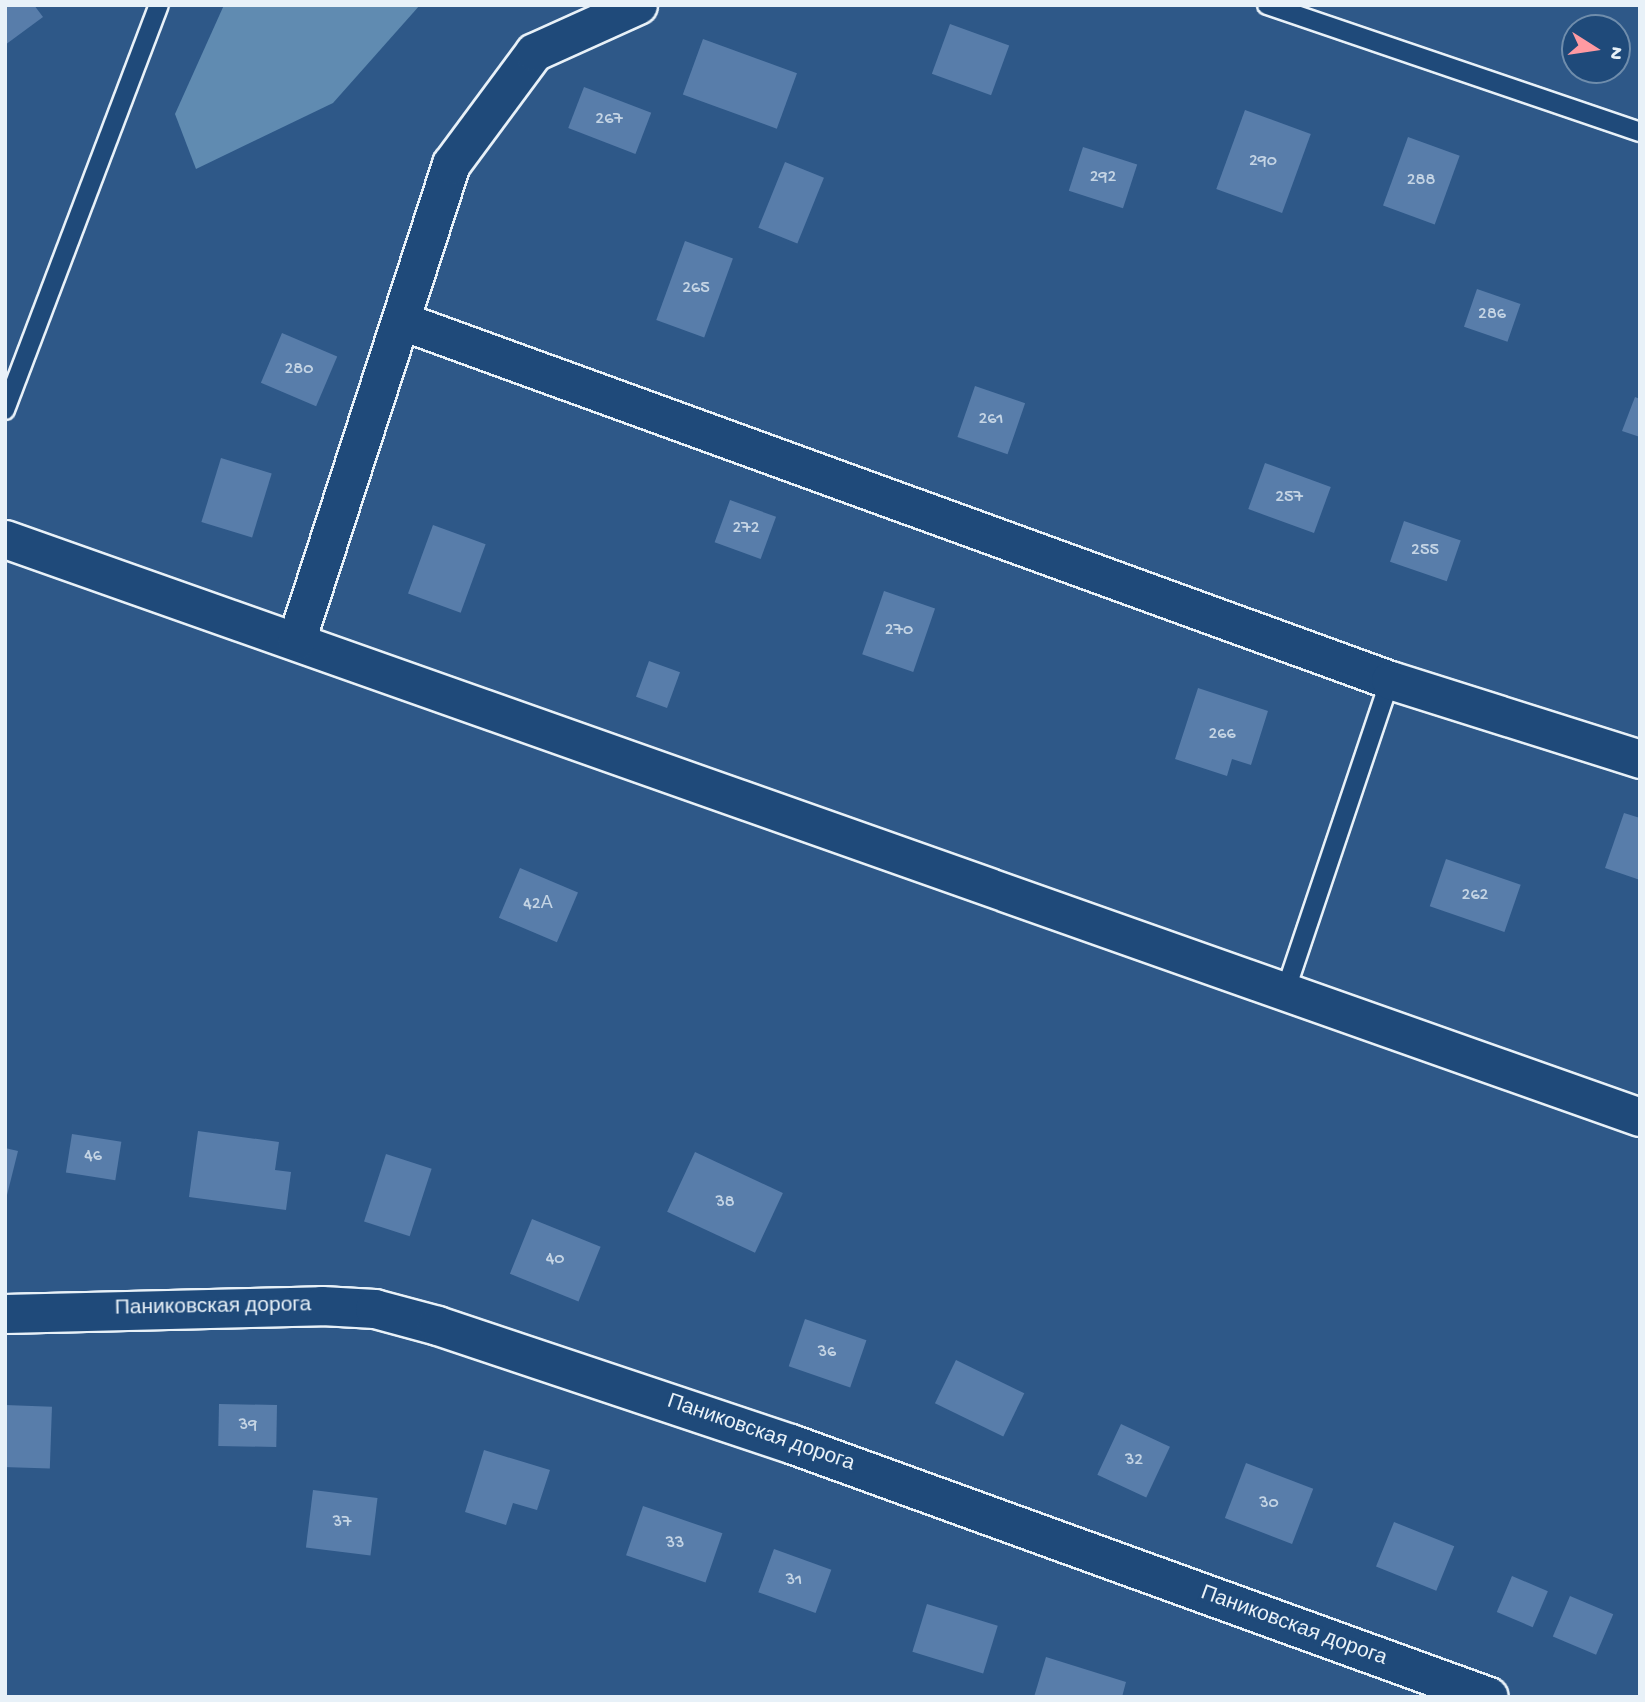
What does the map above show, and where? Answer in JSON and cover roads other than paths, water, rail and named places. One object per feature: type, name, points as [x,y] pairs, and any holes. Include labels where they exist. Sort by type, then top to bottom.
[{"type":"street","points":[[296,641],[451,164],[534,52],[638,5]]},
{"type":"street","points":[[402,321],[1390,680],[1640,759]]},
{"type":"street","points":[[5,539],[1640,1117]]},
{"type":"street","name":"Паниковская дорога","points":[[5,1314],[322,1306],[375,1309],[438,1326],[791,1444],[1489,1697]]},
{"type":"lane","points":[[5,410],[159,5]]},
{"type":"lane","points":[[1267,5],[1640,132]]},
{"type":"lane","points":[[1285,992],[1390,680]]},
{"type":"water","points":[[224,5],[420,5],[333,103],[196,169],[175,114]]}]
